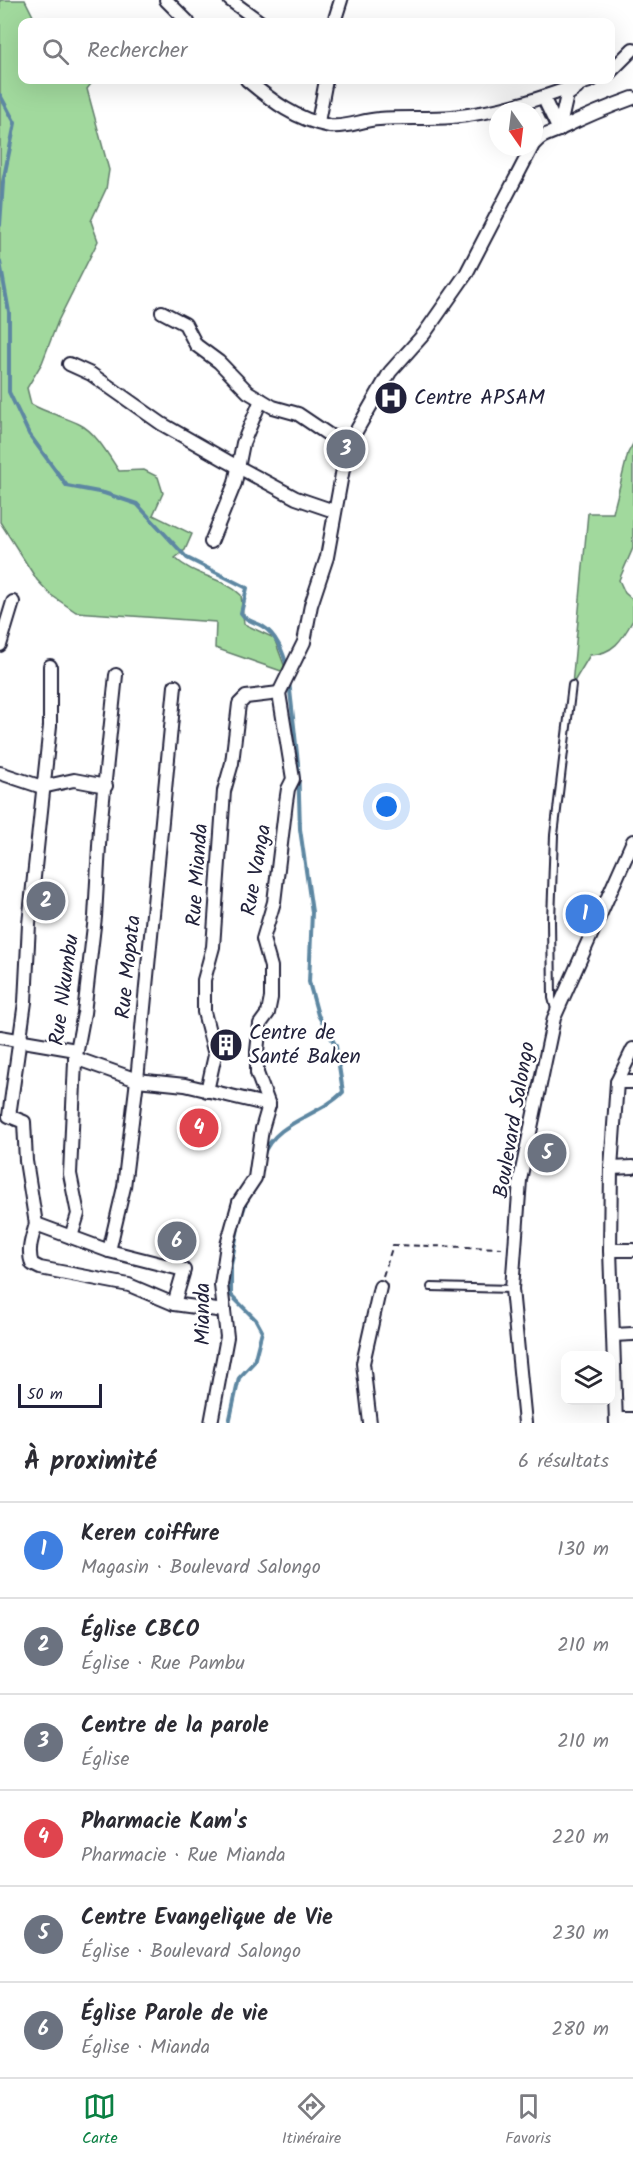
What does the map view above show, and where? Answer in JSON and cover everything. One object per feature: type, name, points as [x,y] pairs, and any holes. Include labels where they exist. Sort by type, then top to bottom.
[{"type":"street","points":[[166,0],[184,18]]},
{"type":"street","points":[[230,0],[255,18]]},
{"type":"street","points":[[335,18],[341,0]]},
{"type":"street","points":[[615,67],[633,49]]},
{"type":"street","points":[[252,84],[287,111],[318,122],[345,126],[377,119],[454,117],[509,108],[544,99],[581,84]]},
{"type":"street","points":[[318,122],[325,84]]},
{"type":"street","points":[[559,130],[567,94],[584,84]]},
{"type":"street","points":[[543,134],[559,130],[590,113],[633,98]]},
{"type":"street","points":[[544,99],[559,130]]},
{"type":"street","points":[[279,693],[304,642],[310,605],[327,557],[347,447],[390,372],[424,334],[466,274],[528,156]]},
{"type":"street","points":[[162,312],[185,324],[196,345],[219,362],[248,392],[261,400],[298,414],[347,447]]},
{"type":"street","points":[[69,363],[91,374],[162,424],[296,498],[334,511]]},
{"type":"street","points":[[211,542],[235,483],[243,443],[261,400]]},
{"type":"street","points":[[0,645],[13,602]]},
{"type":"street","points":[[50,666],[50,726],[42,787],[25,1002],[5,1118],[24,1122],[26,1161],[36,1224],[29,1246],[32,1264],[40,1268],[129,1285],[174,1304],[224,1311]]},
{"type":"street","name":"Rue Nkumbu","points":[[71,1237],[78,1214],[70,1174],[76,1054],[84,1013],[100,863],[100,828],[116,675]]},
{"type":"street","name":"Rue Mopata","points":[[110,1251],[124,1187],[137,1080],[175,686]]},
{"type":"street","name":"Rue Mianda","points":[[207,1091],[215,1055],[204,1012],[204,980],[213,947],[224,791],[232,763],[239,704],[246,697],[279,693]]},
{"type":"street","name":"Rue Vanga","points":[[269,1105],[257,1073],[260,1024],[268,1013],[272,986],[271,966],[263,939],[274,902],[286,796],[293,779],[279,693]]},
{"type":"street","points":[[0,773],[42,787],[74,780],[106,786]]},
{"type":"street","name":"Boulevard Salongo","points":[[525,1423],[513,1289],[520,1180],[556,1012],[633,841]]},
{"type":"street","points":[[0,1037],[76,1054],[137,1080],[184,1086],[269,1105]]},
{"type":"street","points":[[633,1050],[617,1082],[611,1168],[610,1250],[616,1421],[633,1419]]},
{"type":"street","points":[[617,1082],[633,1082]]},
{"type":"street","name":"Mianda","points":[[211,1423],[227,1337],[221,1285],[227,1245],[239,1202],[255,1178],[262,1129],[269,1105]]},
{"type":"street","points":[[611,1168],[633,1167]]},
{"type":"street","points":[[36,1224],[110,1251],[184,1270],[174,1304]]},
{"type":"street","points":[[610,1250],[633,1250]]},
{"type":"street","points":[[370,1423],[363,1363],[380,1287]]},
{"type":"street","points":[[613,1335],[633,1334]]},
{"type":"lane","points":[[556,1012],[552,998],[551,920],[554,835],[572,685]]},
{"type":"lane","points":[[431,1287],[513,1289]]},
{"type":"path","points":[[380,1287],[393,1245],[515,1247]]},
{"type":"green space","points":[[0,0],[25,0],[34,18],[18,18],[18,84],[91,84],[87,89],[109,170],[106,189],[91,221],[98,241],[58,321],[42,363],[27,388],[31,404],[85,428],[102,445],[119,471],[144,470],[158,477],[163,493],[153,515],[192,534],[185,550],[175,558],[241,595],[244,624],[274,638],[287,673],[215,648],[216,622],[76,612],[51,595],[37,580],[0,522]]},
{"type":"green space","points":[[633,444],[633,548],[619,580],[625,593],[633,600],[633,620],[616,645],[605,652],[590,655],[572,685],[588,513],[613,513],[628,453]]},
{"type":"waterway","points":[[0,95],[15,123],[3,182],[0,225]]},
{"type":"waterway","points":[[0,262],[9,312],[9,392],[29,434],[67,486],[104,493],[137,504],[187,558],[247,588],[241,613],[267,629],[281,650],[287,668]]},
{"type":"waterway","points":[[263,1156],[277,1135],[343,1092],[336,1046],[318,1015],[309,982],[312,912],[300,829],[298,763],[289,681]]},
{"type":"waterway","points":[[241,1218],[247,1199]]},
{"type":"waterway","points":[[229,1423],[239,1378],[254,1362],[262,1331],[256,1320],[231,1295],[231,1265],[238,1228]]},
{"type":"place","name":"Centre APSAM","points":[[391,398]]},
{"type":"place","name":"Centre de la parole","points":[[346,449]]},
{"type":"place","name":"Église CBCO","points":[[46,901]]},
{"type":"place","name":"Keren coiffure","points":[[585,914]]},
{"type":"place","name":"Centre de Santé Baken","points":[[226,1045]]},
{"type":"place","name":"Pharmacie Kam's","points":[[199,1128]]},
{"type":"place","name":"Centre Evangelique de Vie","points":[[547,1153]]},
{"type":"place","name":"Église Parole de vie","points":[[177,1241]]}]
